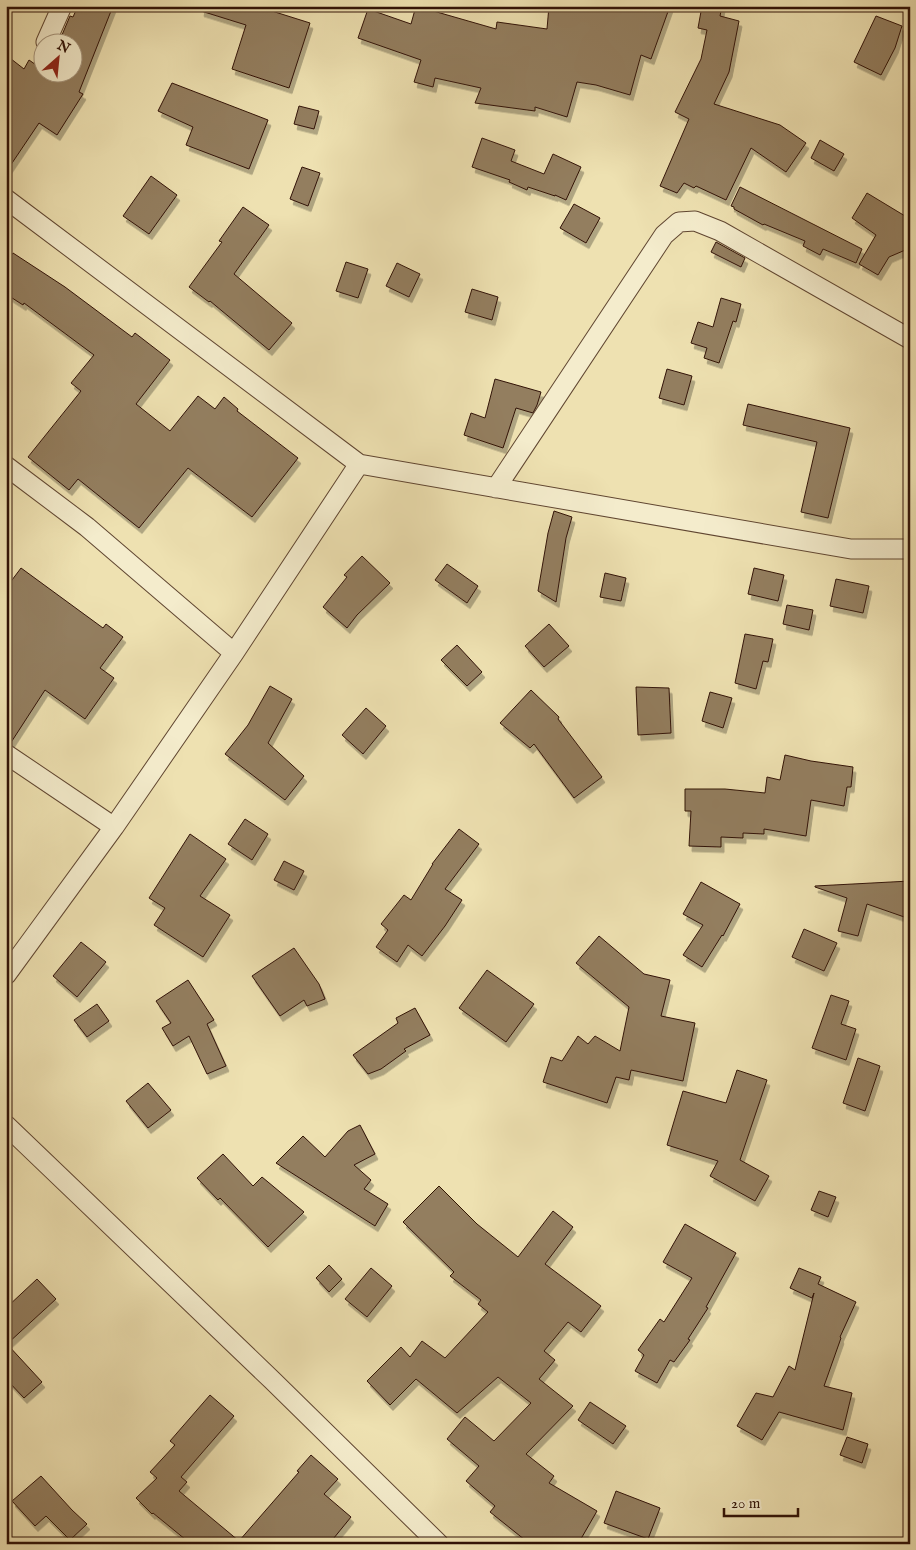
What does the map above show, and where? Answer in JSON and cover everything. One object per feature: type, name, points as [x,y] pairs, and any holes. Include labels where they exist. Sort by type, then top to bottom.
[{"type":"street","points":[[50,32],[62,6]]},
{"type":"street","points":[[6,199],[359,464],[851,549],[910,549]]},
{"type":"street","points":[[496,488],[664,235],[679,222],[695,221],[720,231],[910,339]]},
{"type":"street","points":[[6,975],[114,827],[234,653],[359,464]]},
{"type":"street","points":[[6,466],[87,527],[234,653]]},
{"type":"street","points":[[6,754],[114,827]]},
{"type":"street","points":[[6,1125],[272,1380],[438,1544]]},
{"type":"building","points":[[78,6],[113,6],[79,92],[83,94],[57,135],[39,123],[6,172],[6,55],[24,69],[29,60],[32,62],[32,82],[82,82],[82,32],[63,32],[70,16],[73,17]]},
{"type":"building","points":[[202,6],[256,6],[310,23],[289,88],[232,69],[246,25],[201,11]]},
{"type":"building","points":[[416,6],[496,29],[497,22],[547,29],[549,6],[670,6],[651,59],[641,55],[630,95],[596,85],[577,82],[567,117],[535,107],[535,111],[475,103],[481,88],[435,78],[433,87],[414,82],[421,60],[358,38],[368,9],[411,24]]},
{"type":"building","points":[[702,6],[722,6],[720,16],[739,21],[729,72],[714,104],[780,125],[806,143],[786,172],[751,148],[726,200],[696,186],[694,188],[684,183],[677,193],[660,186],[689,119],[675,112],[701,59],[707,30],[698,28]]},
{"type":"building","points":[[876,16],[902,26],[895,48],[881,75],[854,62]]},
{"type":"building","points":[[172,83],[268,120],[249,169],[186,145],[193,127],[158,111]]},
{"type":"building","points":[[299,106],[319,111],[314,129],[294,124]]},
{"type":"building","points":[[482,138],[515,150],[511,161],[544,174],[553,154],[581,167],[566,200],[528,187],[527,190],[509,182],[510,180],[472,167]]},
{"type":"building","points":[[820,140],[844,154],[834,171],[811,158]]},
{"type":"building","points":[[302,167],[320,173],[308,206],[290,199]]},
{"type":"building","points":[[151,176],[177,195],[149,234],[123,216]]},
{"type":"building","points":[[740,187],[862,249],[856,263],[823,249],[820,255],[803,246],[805,241],[763,225],[734,209],[731,206]]},
{"type":"building","points":[[867,193],[910,219],[910,248],[889,257],[878,275],[859,264],[876,235],[852,218]]},
{"type":"building","points":[[574,204],[600,218],[586,243],[560,228]]},
{"type":"building","points":[[243,207],[269,225],[234,274],[292,323],[269,350],[210,301],[189,287],[222,242],[219,241]]},
{"type":"building","points":[[716,242],[745,258],[741,267],[711,252]]},
{"type":"building","points":[[13,253],[65,287],[132,337],[135,333],[170,360],[136,404],[170,431],[198,396],[215,409],[224,397],[238,409],[237,411],[298,458],[252,517],[188,468],[139,528],[78,479],[69,490],[28,457],[81,391],[71,383],[94,355],[24,303],[23,305],[6,294],[6,263]]},
{"type":"building","points":[[346,262],[368,269],[358,298],[336,291]]},
{"type":"building","points":[[397,263],[420,274],[409,297],[386,286]]},
{"type":"building","points":[[472,289],[498,297],[492,320],[465,312]]},
{"type":"building","points":[[721,298],[741,304],[736,322],[733,321],[719,363],[704,358],[707,348],[691,343],[698,322],[713,327]]},
{"type":"building","points":[[667,369],[692,376],[684,405],[659,398]]},
{"type":"building","points":[[495,379],[541,392],[533,413],[516,408],[503,448],[464,435],[471,413],[485,418]]},
{"type":"building","points":[[748,404],[850,428],[828,518],[801,512],[817,442],[743,425]]},
{"type":"building","points":[[554,511],[572,517],[566,538],[556,602],[538,591],[548,533]]},
{"type":"building","points":[[362,556],[390,583],[357,615],[347,628],[323,607],[347,577],[344,575]]},
{"type":"building","points":[[447,564],[478,586],[467,603],[435,580]]},
{"type":"building","points":[[21,568],[103,628],[106,624],[123,637],[100,668],[114,678],[85,719],[45,690],[10,744],[6,743],[6,588]]},
{"type":"building","points":[[754,568],[784,575],[778,601],[748,594]]},
{"type":"building","points":[[605,573],[626,578],[621,601],[600,597]]},
{"type":"building","points":[[836,579],[869,586],[863,613],[830,606]]},
{"type":"building","points":[[787,605],[813,610],[809,630],[783,624]]},
{"type":"building","points":[[549,624],[569,646],[544,667],[525,646]]},
{"type":"building","points":[[745,634],[773,639],[768,662],[763,661],[756,689],[735,683]]},
{"type":"building","points":[[457,645],[482,672],[467,686],[441,660]]},
{"type":"building","points":[[270,686],[292,699],[268,743],[304,776],[285,800],[225,754],[248,725]]},
{"type":"building","points":[[636,687],[669,688],[671,733],[638,735]]},
{"type":"building","points":[[531,690],[559,717],[558,719],[602,777],[574,798],[534,744],[530,748],[500,723]]},
{"type":"building","points":[[710,692],[732,698],[723,728],[702,721]]},
{"type":"building","points":[[366,708],[386,726],[363,754],[342,735]]},
{"type":"building","points":[[785,755],[853,767],[851,787],[847,787],[844,806],[811,800],[806,836],[764,829],[764,834],[743,833],[743,838],[721,837],[721,847],[689,846],[691,811],[685,811],[685,789],[725,789],[765,793],[767,777],[780,780]]},
{"type":"building","points":[[245,819],[268,834],[252,860],[228,844]]},
{"type":"building","points":[[459,829],[479,844],[445,889],[462,900],[422,956],[408,945],[397,962],[376,947],[388,930],[381,924],[404,895],[411,900],[432,864]]},
{"type":"building","points":[[190,834],[226,859],[200,896],[230,915],[203,957],[154,925],[165,908],[149,898]]},
{"type":"building","points":[[284,861],[304,871],[294,890],[274,880]]},
{"type":"building","points":[[910,881],[910,919],[867,904],[858,936],[838,931],[847,898],[815,887],[815,886]]},
{"type":"building","points":[[701,882],[740,904],[723,936],[702,967],[683,955],[703,925],[683,914]]},
{"type":"building","points":[[804,929],[837,943],[824,971],[792,957]]},
{"type":"building","points":[[599,936],[644,974],[670,980],[661,1016],[695,1023],[683,1081],[631,1070],[629,1080],[616,1077],[607,1103],[543,1082],[551,1057],[562,1061],[578,1036],[588,1044],[595,1036],[620,1051],[629,1007],[576,963]]},
{"type":"building","points":[[81,942],[106,962],[77,997],[53,976]]},
{"type":"building","points":[[294,948],[319,984],[325,999],[307,1006],[304,1000],[280,1016],[252,976]]},
{"type":"building","points":[[487,970],[534,1004],[506,1042],[459,1008]]},
{"type":"building","points":[[188,980],[214,1020],[207,1024],[226,1066],[207,1074],[189,1036],[173,1046],[162,1028],[171,1023],[156,1001]]},
{"type":"building","points":[[831,995],[849,1001],[841,1024],[856,1029],[846,1060],[812,1048]]},
{"type":"building","points":[[97,1004],[109,1021],[87,1037],[74,1020]]},
{"type":"building","points":[[415,1008],[430,1035],[404,1049],[406,1051],[381,1069],[368,1074],[353,1055],[398,1023],[396,1018]]},
{"type":"building","points":[[858,1058],[880,1066],[865,1111],[843,1103]]},
{"type":"building","points":[[737,1070],[767,1080],[740,1160],[769,1176],[755,1201],[710,1176],[718,1161],[667,1145],[683,1091],[726,1103]]},
{"type":"building","points":[[148,1083],[171,1110],[148,1128],[126,1101]]},
{"type":"building","points":[[360,1125],[375,1154],[354,1165],[371,1180],[364,1189],[388,1204],[375,1226],[276,1163],[303,1136],[325,1157],[348,1131]]},
{"type":"building","points":[[223,1154],[253,1186],[262,1177],[304,1212],[268,1247],[220,1198],[218,1200],[197,1178]]},
{"type":"building","points":[[439,1186],[477,1224],[518,1257],[553,1211],[573,1227],[545,1264],[601,1306],[581,1332],[568,1322],[544,1351],[555,1360],[539,1379],[573,1406],[526,1454],[554,1476],[549,1483],[597,1511],[578,1544],[530,1544],[490,1512],[495,1506],[466,1481],[479,1466],[447,1439],[465,1417],[494,1441],[531,1403],[498,1377],[457,1413],[416,1379],[390,1405],[367,1381],[401,1347],[410,1357],[422,1341],[445,1358],[488,1312],[478,1304],[481,1300],[450,1276],[454,1272],[403,1222]]},
{"type":"building","points":[[819,1191],[836,1197],[828,1217],[811,1210]]},
{"type":"building","points":[[685,1224],[736,1253],[706,1307],[708,1308],[688,1339],[690,1340],[674,1362],[670,1360],[657,1383],[635,1371],[644,1355],[638,1350],[660,1319],[664,1322],[692,1278],[663,1262]]},
{"type":"building","points":[[329,1265],[342,1279],[329,1292],[316,1278]]},
{"type":"building","points":[[371,1268],[392,1286],[367,1317],[345,1299]]},
{"type":"building","points":[[799,1268],[821,1277],[818,1284],[856,1302],[840,1337],[824,1386],[852,1393],[843,1430],[779,1412],[762,1440],[737,1426],[756,1393],[773,1397],[789,1366],[795,1370],[814,1293],[812,1298],[790,1288]]},
{"type":"building","points":[[37,1279],[56,1299],[7,1344],[42,1382],[24,1398],[6,1379],[6,1308]]},
{"type":"building","points":[[210,1395],[234,1416],[181,1477],[187,1482],[179,1491],[239,1541],[299,1472],[297,1471],[311,1455],[338,1479],[324,1494],[351,1517],[329,1544],[191,1544],[152,1514],[136,1498],[157,1478],[150,1472],[175,1445],[170,1441]]},
{"type":"building","points":[[590,1402],[626,1426],[613,1444],[578,1420]]},
{"type":"building","points":[[847,1437],[868,1444],[862,1463],[840,1455]]},
{"type":"building","points":[[41,1476],[87,1524],[70,1540],[46,1516],[35,1526],[12,1501]]},
{"type":"building","points":[[616,1491],[660,1508],[648,1539],[604,1523]]}]
